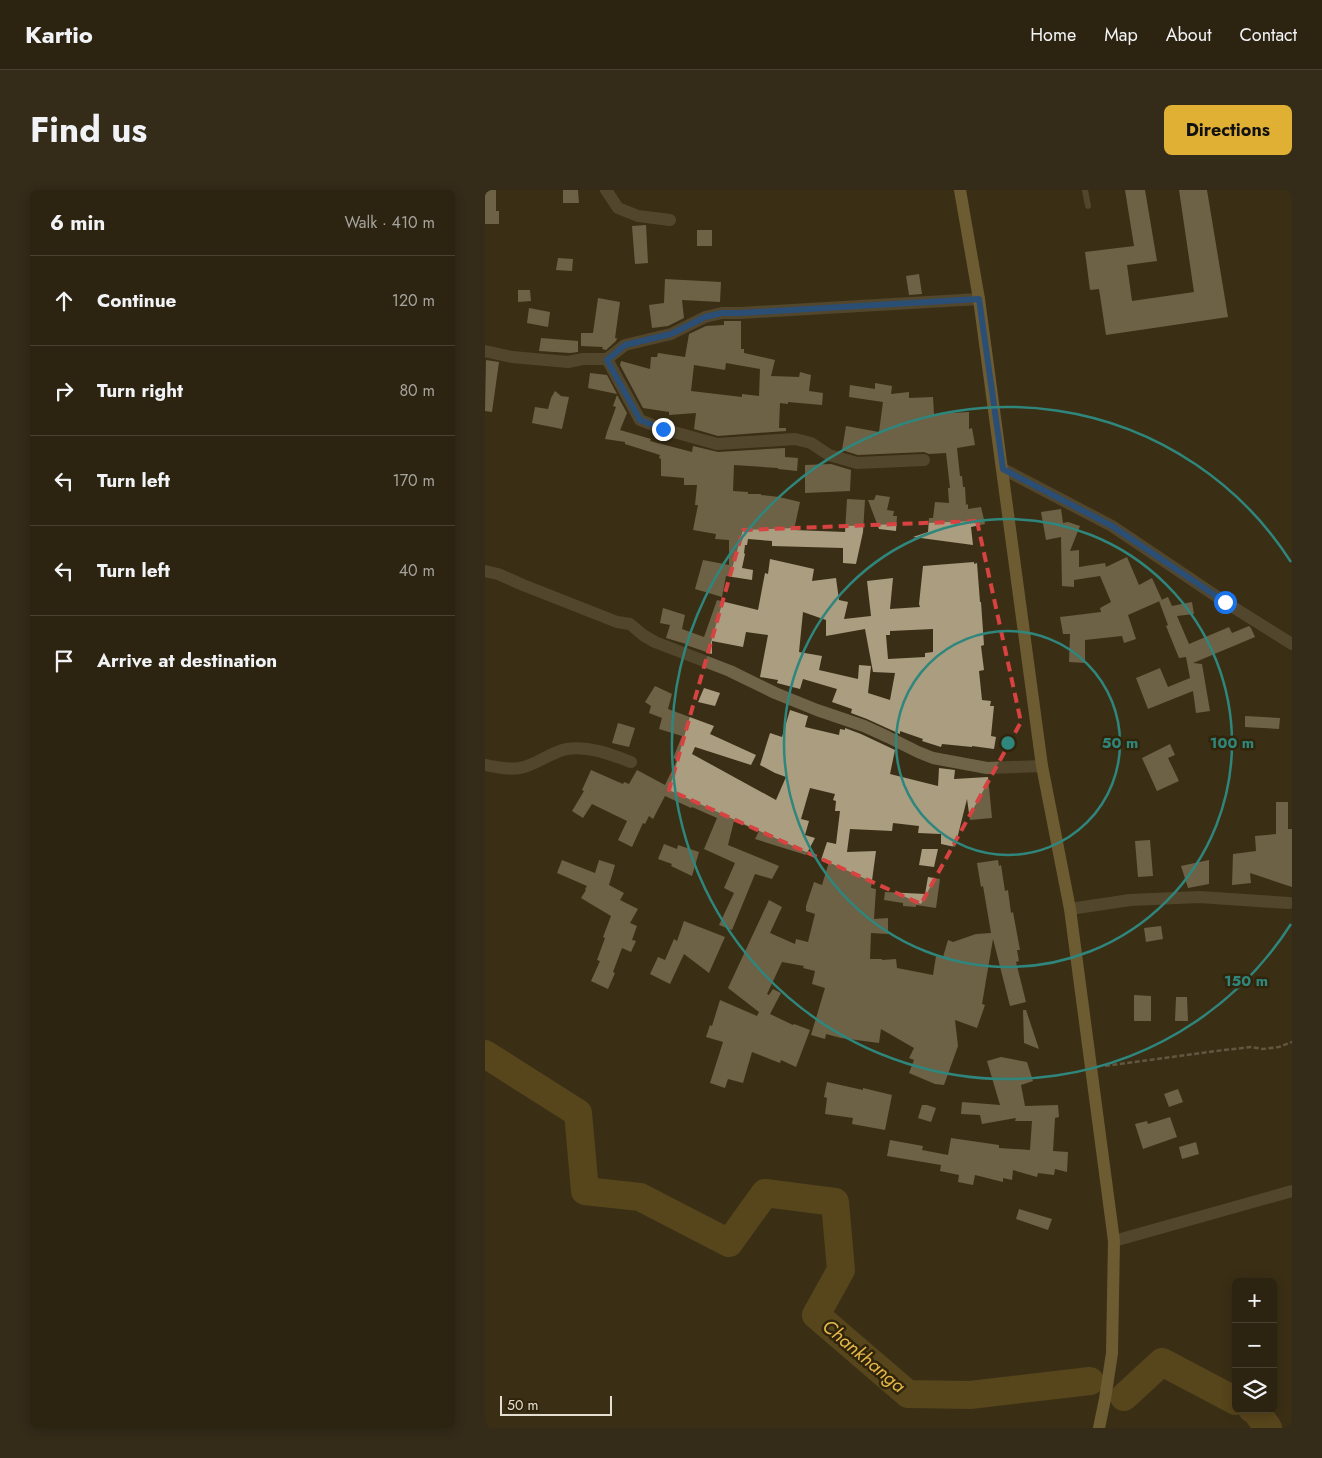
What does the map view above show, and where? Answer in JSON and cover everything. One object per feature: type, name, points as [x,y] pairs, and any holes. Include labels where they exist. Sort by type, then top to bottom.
[{"type":"main road","points":[[960,190],[979,299],[1042,766],[1070,909],[1114,1241],[1112,1353],[1099,1428]]},
{"type":"street","points":[[606,190],[618,208],[638,216],[670,220]]},
{"type":"street","points":[[485,351],[512,357],[569,362],[583,359],[607,360],[625,345],[671,334],[705,317],[722,313],[979,299]]},
{"type":"street","points":[[607,360],[640,420],[663,429],[717,444],[795,440],[811,443],[829,455],[857,463],[924,460]]},
{"type":"street","points":[[1003,469],[1112,526],[1225,602],[1292,644]]},
{"type":"street","points":[[485,570],[617,622],[630,624],[655,642],[730,670],[775,693],[864,726],[933,758],[987,768],[1042,766]]},
{"type":"street","points":[[485,765],[523,768],[552,754],[577,748],[599,750],[631,762]]},
{"type":"street","points":[[1070,909],[1130,900],[1199,897],[1289,903]]},
{"type":"street","points":[[1114,1241],[1292,1191]]},
{"type":"lane","points":[[1085,190],[1088,206]]},
{"type":"path","points":[[1091,1068],[1216,1050],[1279,1047],[1292,1042]]},
{"type":"highlighted area","points":[[977,521],[1021,722],[921,904],[669,790],[743,530]]},
{"type":"building","points":[[485,190],[496,190],[496,211],[499,211],[499,224],[485,224]]},
{"type":"building","points":[[563,190],[578,190],[579,203],[563,203]]},
{"type":"building","points":[[1125,190],[1145,190],[1157,261],[1127,265],[1132,301],[1194,292],[1179,190],[1207,190],[1228,317],[1106,335],[1099,289],[1090,290],[1085,252],[1134,246]]},
{"type":"building","points":[[646,225],[648,263],[635,264],[632,226]]},
{"type":"building","points":[[697,230],[712,230],[712,246],[697,246]]},
{"type":"building","points":[[558,258],[573,259],[572,271],[556,270]]},
{"type":"building","points":[[919,274],[922,294],[909,295],[906,276]]},
{"type":"building","points":[[665,279],[721,282],[720,302],[682,300],[684,318],[668,326],[652,328],[649,305],[664,303]]},
{"type":"building","points":[[518,290],[530,290],[531,301],[518,302]]},
{"type":"building","points":[[598,298],[620,302],[615,338],[617,338],[606,350],[602,349],[603,347],[581,346],[581,333],[593,333]]},
{"type":"building","points":[[529,308],[550,312],[548,327],[527,323]]},
{"type":"building","points":[[724,321],[741,321],[741,349],[744,349],[744,353],[775,360],[771,376],[799,377],[800,372],[811,375],[809,391],[823,393],[822,405],[780,403],[779,428],[786,428],[786,431],[718,436],[694,429],[696,413],[669,415],[669,412],[643,408],[620,365],[621,361],[650,369],[651,357],[657,357],[658,353],[685,357],[689,334],[706,326],[724,325]],"holes":[[[726,363],[760,369],[759,396],[742,394],[742,397],[691,391],[694,365],[725,370]]]},
{"type":"building","points":[[541,338],[578,341],[578,352],[539,351]]},
{"type":"building","points":[[486,360],[499,362],[492,412],[485,411]]},
{"type":"building","points":[[590,373],[607,375],[617,394],[588,388]]},
{"type":"building","points":[[875,383],[892,386],[891,394],[909,392],[909,398],[933,397],[934,414],[969,412],[969,429],[972,428],[975,445],[957,448],[960,476],[962,476],[963,487],[965,487],[966,505],[968,504],[968,509],[981,507],[985,524],[971,527],[973,545],[913,537],[928,532],[929,518],[933,518],[935,502],[949,503],[948,488],[950,488],[946,453],[858,455],[842,450],[846,426],[879,432],[883,402],[849,397],[850,385],[875,389]]},
{"type":"building","points":[[555,391],[561,396],[569,397],[562,429],[532,423],[535,407],[548,409]]},
{"type":"building","points":[[617,395],[627,413],[620,430],[651,439],[650,441],[692,452],[693,446],[718,452],[785,448],[785,457],[798,458],[797,471],[734,465],[733,491],[761,494],[800,502],[794,530],[845,532],[847,499],[865,500],[863,532],[856,564],[843,563],[843,548],[772,546],[772,541],[748,539],[747,545],[745,545],[742,568],[753,570],[752,580],[726,576],[722,597],[695,589],[703,560],[729,565],[729,540],[715,539],[716,534],[693,530],[698,505],[695,505],[697,485],[684,485],[684,478],[661,476],[660,455],[625,444],[625,442],[605,439],[616,407],[613,406]]},
{"type":"building","points":[[831,464],[851,470],[850,491],[805,493],[805,465]]},
{"type":"building","points":[[876,495],[890,497],[887,510],[894,511],[893,516],[897,516],[896,531],[879,529],[868,500],[874,500]]},
{"type":"building","points":[[1061,509],[1063,523],[1068,522],[1080,526],[1070,551],[1079,550],[1079,567],[1105,563],[1106,567],[1127,557],[1139,585],[1152,578],[1162,600],[1128,615],[1136,639],[1124,643],[1122,636],[1085,640],[1085,663],[1069,662],[1070,634],[1063,634],[1060,617],[1101,612],[1100,608],[1111,602],[1100,576],[1074,580],[1074,587],[1062,586],[1061,537],[1046,540],[1041,512]]},
{"type":"building","points":[[770,559],[814,569],[812,581],[836,578],[839,600],[848,602],[844,619],[871,616],[867,581],[893,578],[890,609],[920,607],[923,566],[977,563],[984,645],[981,646],[984,670],[979,671],[982,700],[991,701],[990,706],[994,706],[991,736],[996,737],[994,749],[942,744],[941,747],[900,731],[900,734],[851,713],[852,709],[832,702],[837,689],[803,679],[800,689],[777,683],[778,680],[760,677],[768,635],[746,632],[743,647],[712,641],[712,654],[666,638],[670,625],[660,623],[663,608],[685,615],[682,629],[704,637],[717,600],[758,610],[765,573],[768,574]],"holes":[[[803,612],[826,620],[826,636],[865,629],[873,672],[895,673],[890,700],[868,693],[871,666],[859,665],[858,679],[819,670],[822,656],[799,652]],[[933,629],[933,652],[925,653],[925,657],[888,659],[886,635],[890,635],[890,631]]]},
{"type":"building","points":[[1168,597],[1172,606],[1192,602],[1194,614],[1177,616],[1189,644],[1229,627],[1232,633],[1249,626],[1255,637],[1193,663],[1202,664],[1210,711],[1196,713],[1193,691],[1148,709],[1136,678],[1160,668],[1168,687],[1190,678],[1186,657],[1179,658],[1166,626],[1168,625],[1159,601]]},
{"type":"building","points":[[655,686],[672,694],[668,709],[714,726],[710,734],[756,755],[751,765],[695,747],[692,754],[776,800],[786,777],[760,765],[770,733],[782,737],[790,710],[808,716],[805,727],[839,735],[840,729],[845,730],[845,728],[895,750],[890,774],[938,786],[939,768],[955,770],[954,779],[988,777],[992,818],[970,820],[967,799],[955,847],[941,844],[941,834],[918,833],[919,826],[893,823],[892,831],[850,829],[847,852],[876,851],[871,888],[876,889],[874,919],[888,918],[888,934],[871,933],[870,959],[896,959],[897,968],[933,975],[936,956],[943,957],[948,940],[953,942],[976,934],[991,933],[977,863],[998,860],[999,866],[1001,865],[1005,891],[1008,890],[1011,913],[1013,912],[1020,950],[1017,950],[1019,961],[1016,962],[1026,1002],[1010,1006],[993,939],[982,1004],[985,1005],[977,1028],[955,1020],[958,1046],[944,1085],[935,1084],[909,1073],[914,1060],[909,1058],[914,1048],[881,1029],[879,1043],[826,1034],[825,1039],[811,1035],[825,988],[812,984],[815,971],[803,968],[804,966],[782,962],[767,994],[769,995],[773,989],[781,993],[770,1014],[793,1025],[810,1030],[796,1067],[781,1060],[780,1063],[752,1052],[743,1083],[728,1079],[725,1088],[710,1083],[723,1042],[706,1037],[710,1025],[712,1026],[720,1000],[757,1016],[759,1012],[728,988],[769,900],[782,907],[770,933],[795,944],[796,939],[808,942],[815,914],[806,911],[806,906],[814,882],[822,885],[829,862],[821,860],[827,842],[836,844],[840,811],[835,811],[836,801],[833,800],[835,794],[810,788],[801,819],[809,821],[805,835],[815,838],[806,855],[755,839],[759,831],[734,821],[728,845],[779,866],[772,879],[755,874],[732,930],[719,925],[734,893],[724,888],[735,863],[704,849],[717,818],[665,796],[653,819],[649,816],[645,824],[643,823],[632,847],[618,840],[627,821],[592,804],[583,818],[572,811],[584,791],[582,790],[591,770],[623,784],[624,782],[629,784],[637,770],[665,785],[677,760],[673,758],[682,736],[659,729],[662,718],[649,713],[651,706],[645,702]]},
{"type":"building","points":[[704,688],[720,693],[715,706],[698,702]]},
{"type":"building","points":[[1245,716],[1280,718],[1279,729],[1245,727]]},
{"type":"building","points":[[618,723],[635,728],[629,747],[612,743]]},
{"type":"building","points":[[1170,744],[1175,755],[1168,758],[1179,781],[1157,791],[1142,758]]},
{"type":"building","points":[[1276,802],[1288,802],[1288,829],[1292,829],[1292,887],[1250,873],[1251,883],[1232,885],[1233,854],[1256,851],[1255,836],[1276,834]]},
{"type":"building","points":[[1150,840],[1153,876],[1138,877],[1135,841]]},
{"type":"building","points":[[664,844],[677,849],[678,845],[699,852],[692,876],[671,866],[672,864],[658,859]]},
{"type":"building","points":[[922,849],[938,849],[934,867],[919,865]]},
{"type":"building","points":[[562,860],[595,873],[599,860],[615,865],[609,885],[624,893],[620,900],[638,909],[630,923],[637,926],[632,940],[636,941],[631,952],[622,948],[608,989],[591,981],[600,961],[597,960],[611,916],[581,898],[587,886],[557,873]]},
{"type":"building","points":[[1209,860],[1209,884],[1188,888],[1181,866]]},
{"type":"building","points":[[928,877],[940,879],[936,908],[916,905],[916,907],[903,906],[903,903],[884,900],[885,892],[925,894]]},
{"type":"building","points":[[684,921],[725,937],[709,973],[684,954],[670,984],[650,974],[658,957],[665,960],[674,939],[677,941]]},
{"type":"building","points":[[1161,926],[1163,939],[1146,942],[1144,928]]},
{"type":"building","points":[[1134,995],[1151,996],[1151,1021],[1134,1021]]},
{"type":"building","points":[[1176,997],[1187,997],[1188,1021],[1175,1021]]},
{"type":"building","points":[[1023,1010],[1026,1010],[1039,1049],[1024,1043]]},
{"type":"building","points":[[1001,1057],[1027,1062],[1033,1081],[1021,1085],[1025,1106],[1058,1105],[1059,1117],[1055,1118],[1053,1151],[1068,1152],[1067,1172],[1055,1169],[1054,1175],[1038,1173],[1037,1177],[1013,1170],[1012,1180],[1003,1178],[1003,1182],[975,1175],[973,1185],[958,1182],[959,1175],[940,1171],[941,1165],[887,1156],[890,1140],[923,1146],[922,1150],[948,1155],[951,1138],[999,1145],[999,1148],[1030,1150],[1032,1121],[1015,1121],[1016,1118],[982,1124],[980,1115],[961,1114],[962,1102],[1000,1105],[987,1061]]},
{"type":"building","points":[[827,1082],[892,1095],[885,1130],[852,1124],[853,1118],[825,1114],[827,1098],[824,1097]]},
{"type":"building","points":[[1178,1089],[1183,1102],[1169,1107],[1164,1094]]},
{"type":"building","points":[[922,1105],[936,1108],[931,1122],[918,1118]]},
{"type":"building","points":[[1170,1117],[1177,1137],[1143,1149],[1135,1124],[1147,1121],[1148,1124]]},
{"type":"building","points":[[1196,1142],[1199,1154],[1182,1159],[1179,1147]]},
{"type":"building","points":[[1019,1209],[1052,1219],[1048,1230],[1016,1219]]},
{"type":"waterway","name":"Chankhanga","points":[[485,1054],[578,1113],[585,1191],[640,1197],[729,1243],[765,1193],[835,1202],[841,1270],[816,1315],[908,1394],[970,1395],[1090,1381]]},
{"type":"waterway","name":"Chankhanga","points":[[1124,1397],[1162,1362],[1232,1399]]},
{"type":"waterway","name":"Chankhanga","points":[[1257,1413],[1268,1428]]},
{"type":"route","points":[[663,429],[640,420],[607,360],[625,345],[671,334],[705,317],[722,313],[979,299],[1003,469],[1112,526],[1225,602]]}]
